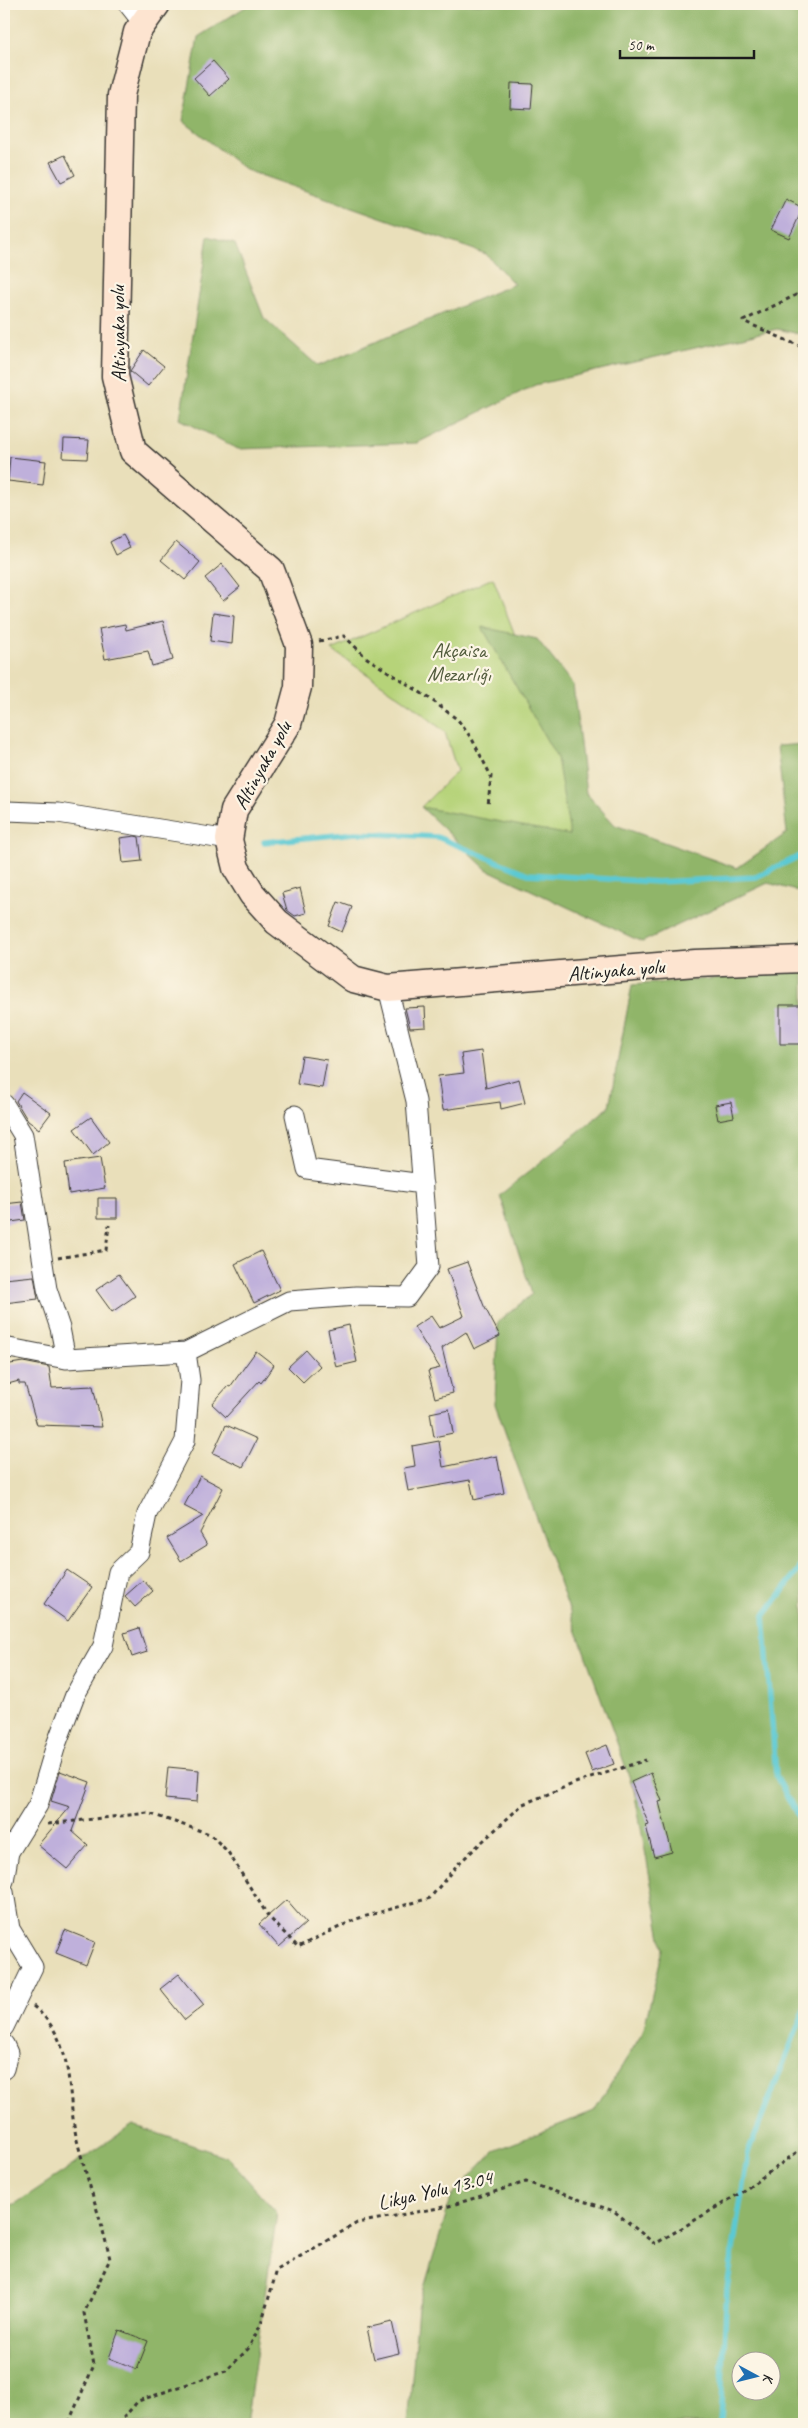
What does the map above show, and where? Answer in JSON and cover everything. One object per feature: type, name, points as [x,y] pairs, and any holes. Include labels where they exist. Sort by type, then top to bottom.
[{"type":"main road","name":"Altinyaka yolu","points":[[143,10],[121,95],[115,376],[133,451],[271,570],[299,645],[298,687],[288,724],[234,810],[229,840],[236,868],[252,894],[277,922],[353,979],[388,988],[695,963],[804,959]]},
{"type":"street","points":[[4,814],[7,811],[58,813],[229,840]]},
{"type":"street","points":[[4,1347],[66,1359],[186,1352],[289,1301],[356,1296],[406,1297],[429,1267],[416,1101],[388,988]]},
{"type":"street","points":[[4,1104],[23,1135],[47,1289],[60,1328],[66,1359]]},
{"type":"street","points":[[295,1115],[306,1169],[422,1184]]},
{"type":"street","points":[[4,1881],[9,1852],[38,1805],[56,1745],[75,1695],[103,1646],[118,1572],[139,1552],[147,1514],[185,1441],[190,1380],[186,1352]]},
{"type":"street","points":[[4,1892],[10,1929],[34,1966],[4,2027]]},
{"type":"street","points":[[4,2044],[8,2053],[4,2069]]},
{"type":"path","points":[[804,290],[743,321],[804,348]]},
{"type":"path","points":[[299,645],[344,636],[367,658],[429,698],[458,720],[472,739],[491,776],[488,806]]},
{"type":"path","points":[[43,1260],[106,1250],[109,1225]]},
{"type":"path","points":[[25,1826],[148,1813],[210,1834],[228,1852],[268,1916],[298,1947],[356,1919],[430,1898],[457,1865],[523,1804],[578,1782],[646,1760]]},
{"type":"path","points":[[20,1994],[47,2017],[59,2035],[68,2067],[77,2139],[110,2258],[84,2313],[94,2365],[68,2424]]},
{"type":"path","name":"Likya Yolu 13.04","points":[[118,2424],[138,2401],[226,2371],[248,2349],[261,2324],[278,2270],[356,2223],[449,2206],[526,2182],[614,2211],[655,2244],[742,2192],[804,2147]]},
{"type":"green space","points":[[250,4],[804,4],[804,335],[777,329],[535,385],[417,443],[238,449],[180,419],[208,236],[235,244],[264,318],[318,366],[514,284],[486,254],[246,170],[183,121],[198,37]]},
{"type":"green space","name":"Akçaisa Mezarlığı","points":[[493,578],[601,859],[488,866],[421,807],[457,771],[445,732],[412,705],[332,650]]},
{"type":"green space","points":[[482,627],[537,639],[573,685],[586,793],[615,825],[737,868],[787,833],[777,746],[804,744],[804,893],[768,883],[642,942],[486,869],[421,807],[570,835],[557,758]]},
{"type":"green space","points":[[804,936],[804,2424],[408,2424],[418,2308],[452,2195],[494,2151],[594,2111],[643,2032],[663,1949],[634,1790],[495,1404],[498,1322],[532,1294],[500,1195],[609,1107],[632,985],[759,975],[802,941]]},
{"type":"green space","points":[[133,2125],[227,2157],[277,2213],[246,2424],[4,2424],[4,2206],[15,2204]]},
{"type":"building","points":[[213,61],[229,79],[210,96],[194,78]]},
{"type":"building","points":[[511,83],[533,84],[531,109],[510,108]]},
{"type":"building","points":[[65,155],[75,175],[61,182],[50,162]]},
{"type":"building","points":[[786,199],[803,208],[789,238],[771,230]]},
{"type":"building","points":[[144,350],[164,366],[148,386],[130,371]]},
{"type":"building","points":[[64,439],[89,440],[87,459],[63,458]]},
{"type":"building","points":[[10,457],[46,461],[43,485],[8,481]]},
{"type":"building","points":[[123,535],[130,548],[116,555],[110,542]]},
{"type":"building","points":[[176,542],[200,562],[185,580],[161,560]]},
{"type":"building","points":[[222,564],[240,587],[223,601],[205,578]]},
{"type":"building","points":[[213,613],[234,616],[232,644],[210,641]]},
{"type":"building","points":[[163,621],[173,660],[152,666],[148,651],[105,659],[99,629],[125,624],[126,630]]},
{"type":"building","points":[[139,837],[142,861],[123,863],[120,838]]},
{"type":"building","points":[[300,888],[306,913],[295,916],[287,910],[282,893]]},
{"type":"building","points":[[338,902],[352,907],[342,932],[329,926]]},
{"type":"building","points":[[780,1005],[804,1005],[804,1044],[780,1044]]},
{"type":"building","points":[[425,1007],[426,1027],[410,1028],[405,1008]]},
{"type":"building","points":[[481,1051],[486,1088],[519,1079],[525,1103],[501,1109],[500,1102],[443,1110],[438,1076],[464,1073],[461,1054]]},
{"type":"building","points":[[302,1056],[327,1060],[322,1088],[297,1084]]},
{"type":"building","points":[[22,1092],[51,1113],[39,1129],[28,1121],[16,1101]]},
{"type":"building","points":[[731,1102],[734,1117],[718,1120],[715,1105]]},
{"type":"building","points":[[91,1117],[109,1142],[93,1155],[74,1129]]},
{"type":"building","points":[[100,1158],[105,1188],[69,1194],[65,1163]]},
{"type":"building","points":[[98,1198],[117,1198],[117,1218],[98,1218]]},
{"type":"building","points":[[22,1202],[25,1220],[4,1223],[4,1204]]},
{"type":"building","points":[[261,1251],[280,1290],[254,1303],[235,1264]]},
{"type":"building","points":[[467,1262],[484,1306],[500,1336],[474,1349],[466,1332],[442,1348],[453,1393],[435,1398],[428,1371],[440,1368],[414,1327],[431,1316],[439,1328],[464,1316],[447,1269]]},
{"type":"building","points":[[119,1274],[135,1296],[112,1312],[96,1290]]},
{"type":"building","points":[[34,1276],[38,1299],[4,1303],[4,1279]]},
{"type":"building","points":[[349,1325],[357,1362],[336,1367],[328,1330]]},
{"type":"building","points":[[306,1350],[320,1366],[303,1382],[288,1367]]},
{"type":"building","points":[[256,1351],[274,1365],[261,1383],[259,1381],[226,1417],[212,1404],[228,1386],[230,1387]]},
{"type":"building","points":[[23,1362],[49,1367],[52,1388],[93,1386],[102,1427],[37,1425],[25,1384],[19,1384],[19,1381],[4,1385],[4,1365]]},
{"type":"building","points":[[449,1409],[453,1433],[434,1437],[430,1413]]},
{"type":"building","points":[[226,1425],[257,1439],[243,1467],[213,1453]]},
{"type":"building","points":[[439,1441],[443,1467],[497,1456],[504,1493],[474,1500],[470,1480],[408,1491],[404,1468],[415,1466],[412,1446]]},
{"type":"building","points":[[200,1476],[223,1488],[200,1533],[207,1545],[181,1561],[167,1538],[203,1516],[184,1506]]},
{"type":"building","points":[[67,1570],[92,1587],[68,1621],[44,1604]]},
{"type":"building","points":[[143,1580],[153,1591],[135,1607],[125,1596]]},
{"type":"building","points":[[139,1628],[147,1652],[132,1657],[124,1633]]},
{"type":"building","points":[[607,1745],[614,1764],[592,1772],[585,1754]]},
{"type":"building","points":[[168,1767],[199,1770],[197,1802],[165,1799]]},
{"type":"building","points":[[60,1771],[90,1782],[72,1831],[88,1845],[67,1869],[38,1845],[70,1807],[51,1801]]},
{"type":"building","points":[[651,1773],[662,1801],[659,1802],[672,1852],[654,1857],[646,1826],[649,1825],[631,1782]]},
{"type":"building","points":[[286,1900],[306,1923],[279,1947],[259,1924]]},
{"type":"building","points":[[65,1930],[95,1942],[86,1965],[56,1953]]},
{"type":"building","points":[[179,1974],[204,2005],[185,2020],[160,1989]]},
{"type":"building","points":[[392,2322],[399,2353],[374,2359],[367,2328]]},
{"type":"building","points":[[119,2330],[148,2341],[137,2369],[109,2358]]},
{"type":"waterway","points":[[264,842],[356,833],[437,837],[528,874],[657,882],[756,877],[804,854]]},
{"type":"waterway","points":[[804,1563],[764,1616],[776,1776],[804,1827]]},
{"type":"waterway","points":[[720,2424],[727,2289],[748,2153],[804,2011]]}]
